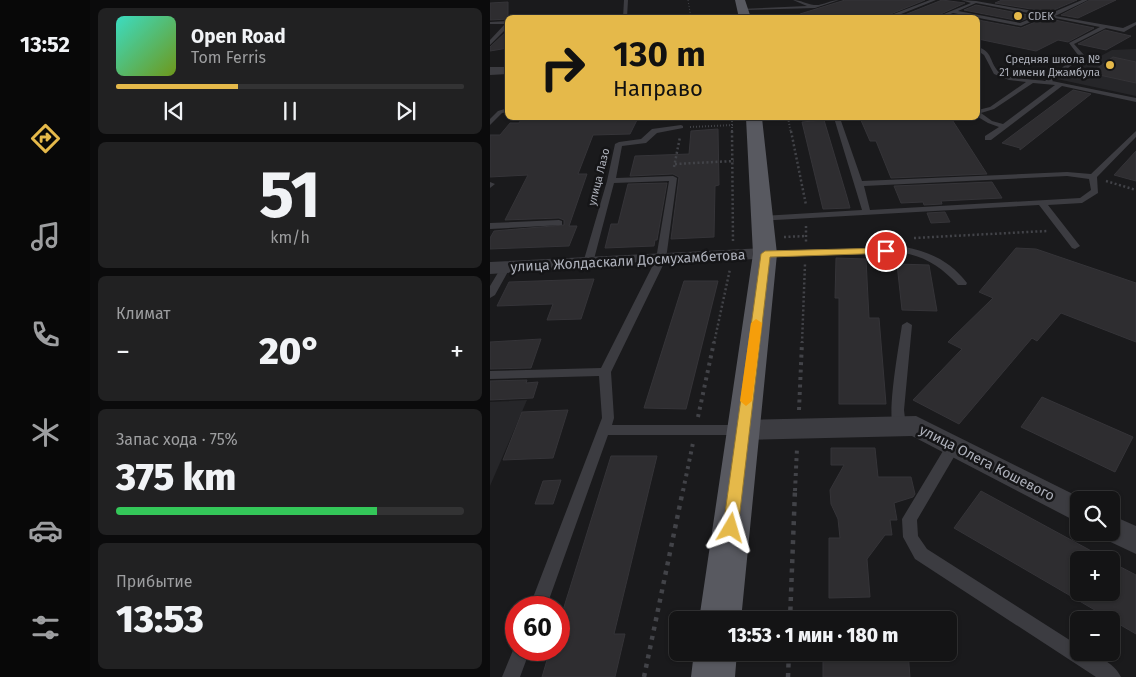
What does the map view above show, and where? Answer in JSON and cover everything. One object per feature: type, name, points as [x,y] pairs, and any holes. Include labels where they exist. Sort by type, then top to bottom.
[{"type":"main road","points":[[721,611],[765,254],[754,121]]},
{"type":"main road","points":[[713,677],[715,661]]},
{"type":"street","points":[[490,71],[505,70]]},
{"type":"street","name":"улица Жолдаскали Досмухамбетова","points":[[497,268],[733,254],[765,254]]},
{"type":"street","name":"улица Олега Кошевого","points":[[742,430],[916,426],[1070,506]]},
{"type":"street","points":[[1120,533],[1136,541]]},
{"type":"lane","points":[[625,15],[626,0]]},
{"type":"lane","points":[[795,0],[815,7]]},
{"type":"lane","points":[[742,9],[815,7],[837,0]]},
{"type":"lane","points":[[893,15],[934,0]]},
{"type":"lane","points":[[963,0],[1136,33]]},
{"type":"lane","points":[[984,4],[995,0]]},
{"type":"lane","points":[[980,17],[1021,25],[1086,0]]},
{"type":"lane","points":[[943,15],[976,2]]},
{"type":"lane","points":[[950,12],[966,15]]},
{"type":"lane","points":[[490,23],[505,23]]},
{"type":"lane","points":[[1124,30],[1136,23]]},
{"type":"lane","points":[[491,41],[505,26]]},
{"type":"lane","points":[[1047,82],[1081,55],[1071,44],[1104,27]]},
{"type":"lane","points":[[498,34],[505,33]]},
{"type":"lane","points":[[980,50],[986,54],[996,73],[1002,76],[1031,82],[1062,84],[1136,100]]},
{"type":"lane","points":[[980,112],[992,108],[1031,82]]},
{"type":"lane","points":[[988,138],[1062,84]]},
{"type":"lane","points":[[490,123],[500,112],[505,111]]},
{"type":"lane","points":[[980,114],[990,122],[1004,126]]},
{"type":"lane","points":[[838,120],[867,213]]},
{"type":"lane","name":"улица Лазо","points":[[588,263],[619,144],[643,141],[655,131],[681,127]]},
{"type":"lane","points":[[1093,178],[1136,133]]},
{"type":"lane","points":[[859,184],[1067,174],[1093,178]]},
{"type":"lane","points":[[541,596],[608,418],[605,372],[661,259],[673,178],[611,180]]},
{"type":"lane","points":[[761,219],[1082,200],[1096,191],[1093,178]]},
{"type":"lane","points":[[1042,203],[1076,246]]},
{"type":"lane","points":[[490,226],[559,223]]},
{"type":"lane","points":[[765,254],[905,250],[923,253],[941,261],[962,283]]},
{"type":"lane","points":[[490,295],[497,268]]},
{"type":"lane","points":[[899,427],[898,410],[908,326]]},
{"type":"lane","points":[[490,376],[605,372]]},
{"type":"lane","points":[[603,430],[742,430]]},
{"type":"lane","points":[[954,445],[909,519],[911,537],[921,554],[1112,677]]},
{"type":"lane","points":[[511,677],[517,661]]},
{"type":"path","points":[[688,0],[690,15]]},
{"type":"path","points":[[644,677],[733,254],[732,120]]},
{"type":"path","points":[[788,120],[807,216],[806,244],[816,243]]},
{"type":"path","points":[[673,178],[681,127],[732,125],[754,121]]},
{"type":"path","points":[[675,164],[757,160]]},
{"type":"path","points":[[1093,178],[1136,190]]},
{"type":"path","points":[[905,238],[1063,230]]},
{"type":"path","points":[[790,611],[805,253]]},
{"type":"path","points":[[788,677],[789,661]]},
{"type":"shaded area","name":"Средняя школа № 21 имени Джамбула","points":[[1136,49],[1136,96],[1057,79],[1112,50]]},
{"type":"shaded area","points":[[527,400],[490,486],[490,402]]},
{"type":"building","points":[[845,0],[925,0],[888,15],[800,14]]},
{"type":"building","points":[[942,0],[965,3],[939,15],[904,15]]},
{"type":"building","points":[[1002,0],[1077,0],[1049,12],[995,3]]},
{"type":"building","points":[[1090,0],[1116,0],[1078,18],[1061,15]]},
{"type":"building","points":[[508,2],[508,15],[505,15],[505,19],[490,20],[490,3]]},
{"type":"building","points":[[976,5],[1033,16],[1020,21],[964,10]]},
{"type":"building","points":[[1045,18],[1094,28],[1068,42],[1058,40],[1036,51],[980,39],[980,20],[1021,28]]},
{"type":"building","points":[[1105,30],[1131,36],[1106,50],[1078,44]]},
{"type":"building","points":[[505,33],[505,48],[490,51],[490,47]]},
{"type":"building","points":[[1113,57],[1136,62],[1136,83],[1090,73]]},
{"type":"building","points":[[1073,90],[1091,94],[1020,150],[1020,148],[1002,143]]},
{"type":"building","points":[[521,120],[637,120],[630,134],[593,135],[578,174],[587,174],[569,226],[577,226],[569,246],[490,249],[490,238],[494,231],[564,225],[564,220],[559,218],[505,220],[528,175],[490,177],[490,135],[500,135],[510,123],[519,123]]},
{"type":"building","points":[[824,120],[850,208],[823,209],[802,122]]},
{"type":"building","points":[[861,120],[952,120],[987,174],[891,178],[876,141],[870,141]]},
{"type":"building","points":[[718,129],[719,185],[715,186],[714,237],[671,239],[679,177],[673,174],[630,176],[635,156],[689,154],[691,131]]},
{"type":"building","points":[[1136,151],[1136,181],[1114,175]]},
{"type":"building","points":[[992,182],[1002,198],[941,201],[942,204],[924,205],[923,202],[901,203],[894,186]]},
{"type":"building","points":[[667,183],[657,240],[655,240],[654,246],[605,248],[611,224],[618,224],[628,184]]},
{"type":"building","points":[[945,212],[950,222],[931,223],[927,213]]},
{"type":"building","points":[[1016,248],[1036,249],[1136,283],[1136,342],[1061,313],[1037,341],[1032,338],[959,424],[913,400],[962,349],[948,342],[993,298],[979,292]]},
{"type":"building","points":[[836,258],[866,259],[869,318],[879,318],[886,404],[839,404],[839,298],[835,298]]},
{"type":"building","points":[[897,264],[929,265],[937,311],[902,310]]},
{"type":"building","points":[[594,279],[581,319],[547,320],[553,304],[497,306],[509,282]]},
{"type":"building","points":[[684,281],[718,281],[686,409],[644,408]]},
{"type":"building","points":[[541,339],[531,368],[490,369],[490,342]]},
{"type":"building","points":[[527,380],[526,383],[538,382],[533,398],[490,400],[490,381]]},
{"type":"building","points":[[1042,397],[1133,437],[1115,472],[1021,427]]},
{"type":"building","points":[[568,410],[553,458],[503,460],[522,412]]},
{"type":"building","points":[[831,448],[875,448],[878,477],[911,477],[915,494],[913,497],[894,503],[897,520],[890,520],[892,535],[885,535],[867,559],[870,597],[829,598],[829,538],[840,538],[838,519],[831,504],[830,490],[844,465],[831,465]]},
{"type":"building","points":[[611,456],[657,456],[614,634],[625,634],[615,677],[542,677],[547,661],[570,661],[570,596],[567,596]]},
{"type":"building","points":[[561,480],[553,504],[535,504],[543,481]]},
{"type":"building","points":[[981,491],[1091,551],[1070,551],[1070,596],[954,528]]},
{"type":"building","points":[[1120,567],[1136,575],[1136,634],[1120,625],[1120,611],[1097,611],[1079,601],[1120,601]]},
{"type":"building","points":[[823,661],[909,661],[910,677],[823,677]]},
{"type":"slow traffic","points":[[746,401],[756,323]]},
{"type":"place","name":"CDEK","points":[[1018,16]]},
{"type":"place","name":"Средняя школа № 21 имени Джамбула","points":[[1110,65]]},
{"type":"route","points":[[731,528],[765,254],[886,251]]}]
